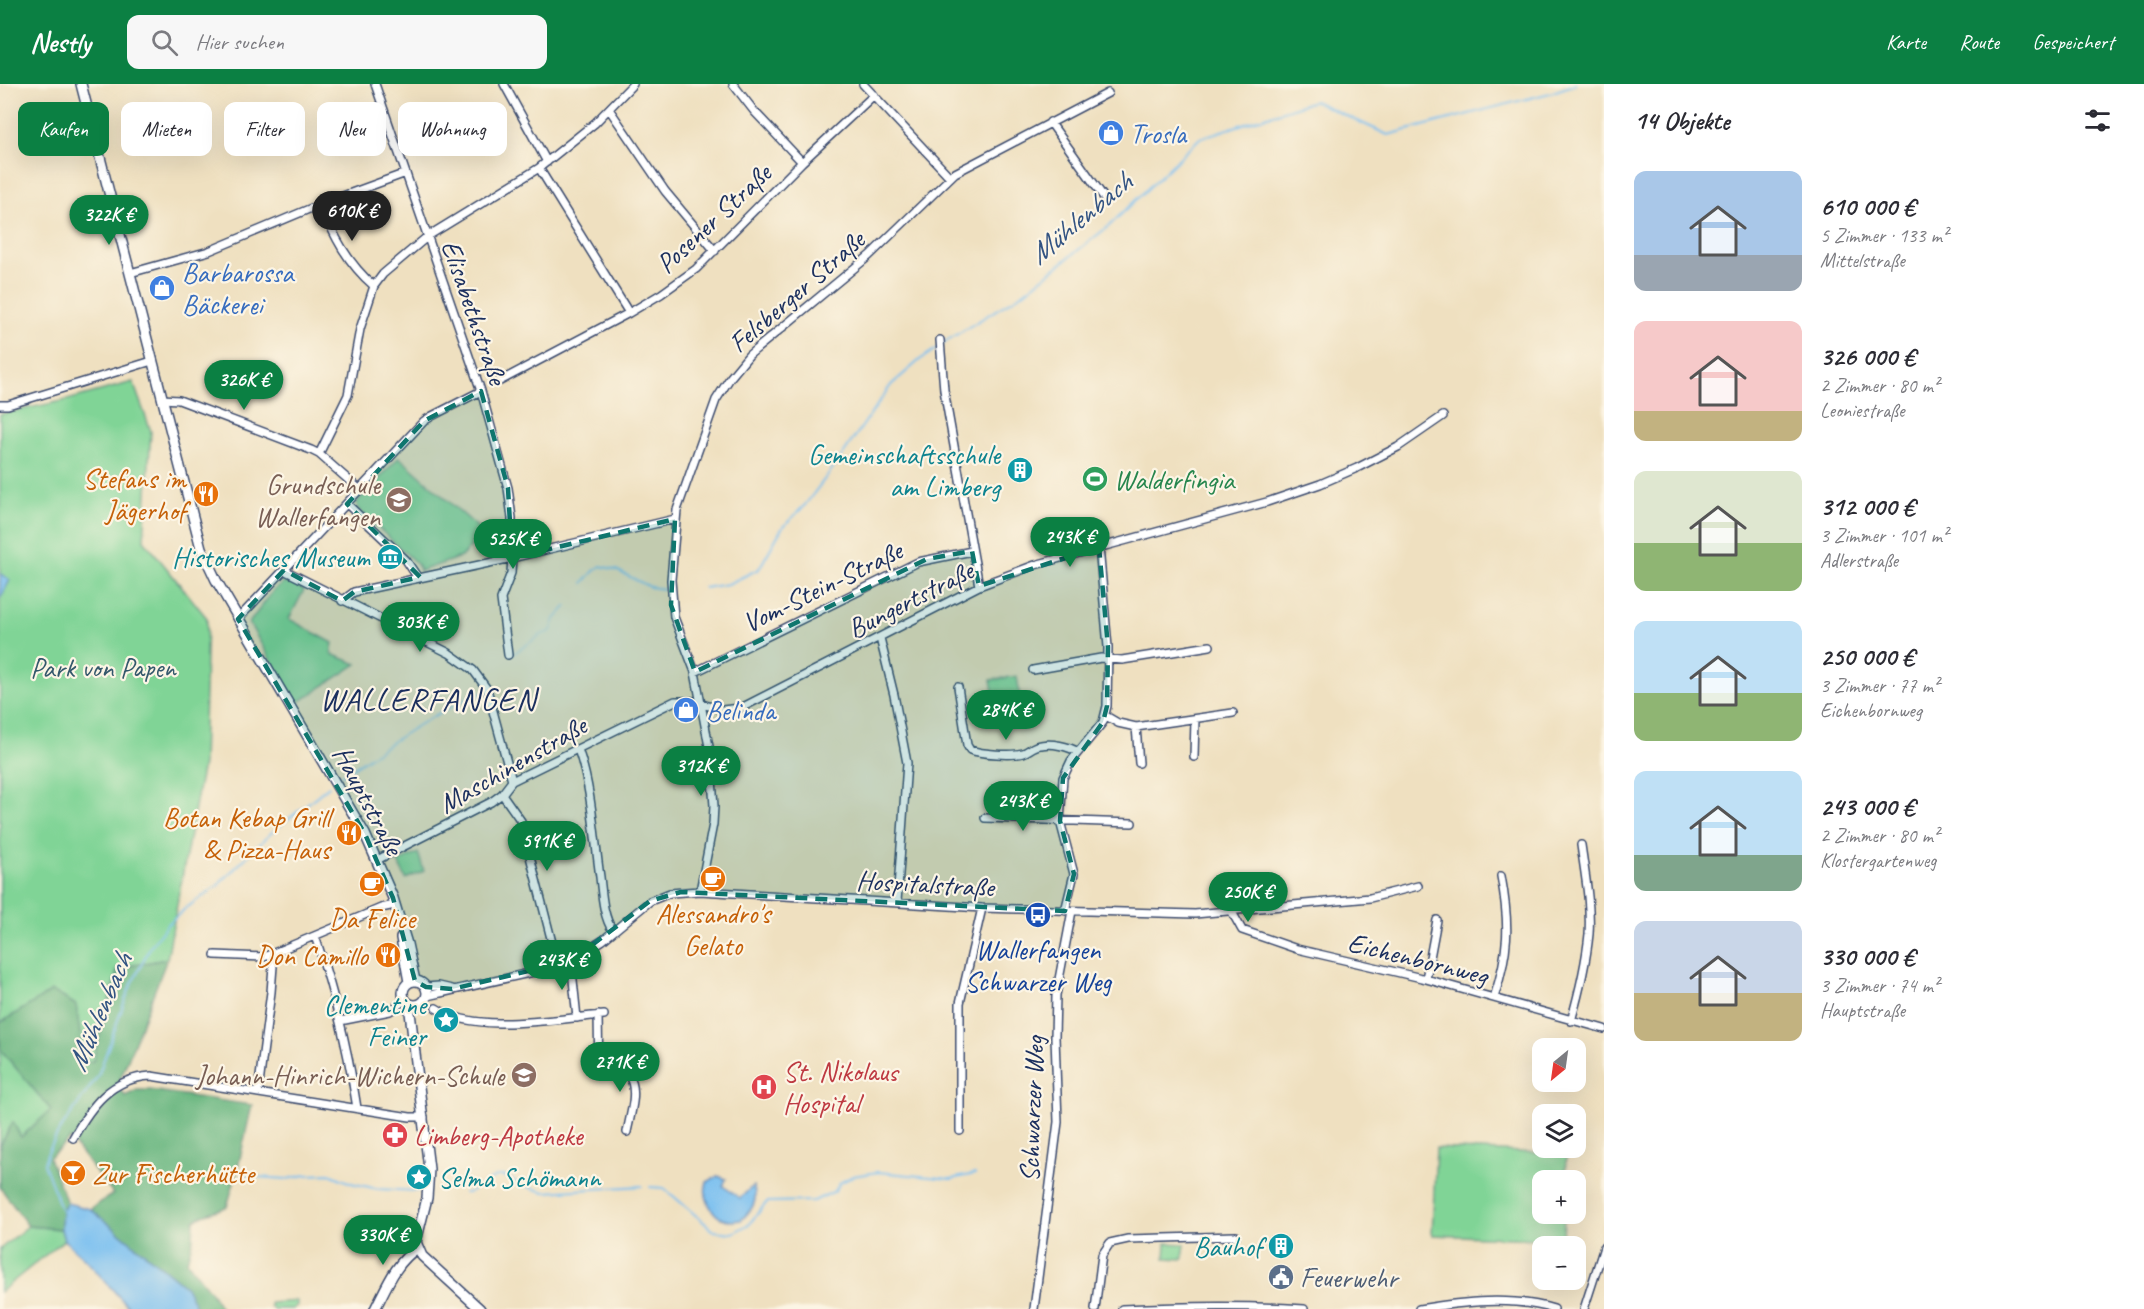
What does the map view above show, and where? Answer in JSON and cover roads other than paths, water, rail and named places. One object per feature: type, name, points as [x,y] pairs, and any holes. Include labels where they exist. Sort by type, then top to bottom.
[{"type":"main road","name":"Hauptstraße","points":[[81,84],[201,548],[238,619],[353,811],[377,860],[402,928],[401,945],[412,982]]},
{"type":"main road","points":[[410,1003],[424,1002],[426,992],[412,982],[403,989],[410,1003],[429,1161],[428,1194],[416,1238],[418,1248],[429,1263],[480,1309]]},
{"type":"main road","points":[[375,1309],[398,1267],[418,1248]]},
{"type":"street","name":"Elisabethstraße","points":[[375,84],[481,392],[508,488],[512,518],[512,558],[510,573],[501,594],[508,654]]},
{"type":"street","points":[[504,84],[547,162]]},
{"type":"street","points":[[319,454],[348,395],[360,329],[374,286],[383,274],[428,236],[547,162],[609,109],[633,84]]},
{"type":"street","points":[[733,84],[754,111],[802,162]]},
{"type":"street","points":[[863,84],[950,177]]},
{"type":"street","name":"Felsberger Straße","points":[[699,891],[713,824],[710,752],[695,672],[678,633],[671,605],[671,580],[675,519],[682,493],[710,415],[723,388],[739,366],[767,339],[869,256],[950,177],[967,165],[1108,93]]},
{"type":"street","name":"Posener Straße","points":[[500,381],[629,313],[678,283],[715,251],[802,162],[874,95]]},
{"type":"street","points":[[609,109],[659,182],[715,251]]},
{"type":"street","points":[[1050,122],[1105,199]]},
{"type":"street","points":[[539,168],[629,313]]},
{"type":"street","points":[[130,273],[215,249],[321,204],[406,173]]},
{"type":"street","points":[[321,204],[341,249],[374,286]]},
{"type":"street","points":[[940,340],[944,390],[979,585]]},
{"type":"street","points":[[0,405],[8,405],[152,361]]},
{"type":"street","points":[[238,619],[424,422],[481,392]]},
{"type":"street","points":[[162,399],[179,400],[319,454],[360,490]]},
{"type":"street","name":"Bungertstraße","points":[[702,704],[722,710],[741,708],[979,585],[1035,565],[1267,502],[1320,484],[1358,468],[1398,447],[1443,416]]},
{"type":"street","points":[[347,504],[406,560],[418,578]]},
{"type":"street","points":[[342,601],[354,592],[512,558],[663,520],[675,519]]},
{"type":"street","points":[[1099,547],[1108,660],[1106,716],[1118,723],[1136,727],[1233,713]]},
{"type":"street","name":"Vom-Stein-Straße","points":[[695,672],[918,562],[972,551]]},
{"type":"street","points":[[284,570],[449,653],[473,670],[487,689],[512,781]]},
{"type":"street","points":[[880,638],[907,763],[897,902]]},
{"type":"street","points":[[1034,670],[1101,658],[1122,660],[1210,646]]},
{"type":"street","points":[[957,687],[967,745],[970,750],[1013,754],[1023,753],[1041,745],[1071,747],[1078,752]]},
{"type":"street","name":"Maschinenstraße","points":[[377,860],[477,810],[502,794],[512,781],[675,701],[683,700],[702,704]]},
{"type":"street","name":"Schwarzer Weg","points":[[1034,1309],[1056,1140],[1056,995],[1074,874],[1060,821],[1063,778],[1071,761],[1106,716]]},
{"type":"street","points":[[1194,757],[1195,719]]},
{"type":"street","points":[[1136,727],[1139,763]]},
{"type":"street","points":[[578,748],[586,778],[603,896],[608,921],[613,931]]},
{"type":"street","points":[[502,794],[521,821],[558,966]]},
{"type":"street","points":[[985,818],[1132,824]]},
{"type":"street","points":[[1571,1022],[1582,977],[1589,932],[1589,911],[1581,845]]},
{"type":"street","points":[[1494,998],[1504,962],[1508,930],[1508,913],[1501,876]]},
{"type":"street","name":"Hospitalstraße","points":[[426,992],[452,989],[558,966],[571,961],[590,950],[639,909],[670,893],[699,891],[982,908],[1195,914],[1370,898],[1418,886]]},
{"type":"street","points":[[215,955],[258,958],[271,955],[381,908],[395,905]]},
{"type":"street","points":[[960,1131],[960,1003],[982,908]]},
{"type":"street","name":"Eichenbornweg","points":[[1232,912],[1242,930],[1248,933],[1315,954],[1426,979],[1571,1022],[1604,1029]]},
{"type":"street","points":[[1426,979],[1437,920]]},
{"type":"street","points":[[315,936],[329,978],[346,1044],[357,1108]]},
{"type":"street","points":[[258,1092],[271,992],[273,966],[271,955]]},
{"type":"street","points":[[571,961],[577,1018]]},
{"type":"street","points":[[340,1021],[390,1011],[410,1003]]},
{"type":"street","points":[[436,1008],[451,1017],[492,1022],[537,1022],[601,1015],[599,1072]]},
{"type":"street","points":[[600,1059],[620,1066],[632,1078],[634,1086],[627,1132]]},
{"type":"street","points":[[73,1138],[94,1104],[132,1078],[151,1076],[410,1117],[424,1117]]},
{"type":"street","points":[[1095,1309],[1102,1255],[1110,1243],[1128,1239],[1236,1236]]},
{"type":"street","points":[[1584,1309],[1604,1247]]},
{"type":"street","points":[[1419,1309],[1469,1303],[1504,1303],[1534,1304],[1554,1309]]},
{"type":"street","points":[[1122,1309],[1253,1306],[1304,1309]]},
{"type":"water","points":[[0,573],[10,580],[0,599]]},
{"type":"water","points":[[718,1176],[726,1179],[723,1186],[740,1198],[753,1186],[755,1201],[741,1220],[731,1221],[720,1218],[709,1204],[706,1193],[707,1182]]},
{"type":"water","points":[[67,1203],[90,1209],[186,1287],[197,1309],[130,1309],[87,1261],[64,1240],[61,1229],[62,1211]]},
{"type":"waterway","name":"Mühlenbach","points":[[943,343],[1022,294],[1109,226],[1200,138],[1314,101],[1388,135],[1550,93],[1576,84]]},
{"type":"waterway","name":"Mühlenbach","points":[[704,588],[728,584],[759,569],[782,528],[805,505],[891,385],[939,347]]},
{"type":"waterway","name":"Mühlenbach","points":[[583,583],[601,566],[616,570],[650,587],[664,589]]},
{"type":"waterway","name":"Mühlenbach","points":[[513,654],[551,631],[555,619],[567,606]]},
{"type":"waterway","name":"Mühlenbach","points":[[342,775],[427,720],[481,693]]},
{"type":"waterway","name":"Mühlenbach","points":[[62,1211],[44,1164],[47,1154],[59,1131],[98,1076],[128,992],[150,947],[167,925],[216,887],[270,834],[329,786]]},
{"type":"waterway","points":[[650,1187],[664,1188],[714,1231],[733,1233],[749,1224],[767,1202],[814,1201],[835,1191],[840,1183],[853,1176],[878,1172],[951,1179],[975,1174]]},
{"type":"waterway","points":[[242,1176],[287,1179],[330,1174],[351,1183],[378,1189],[418,1191]]},
{"type":"waterway","points":[[464,1193],[468,1193],[497,1176],[504,1176],[544,1192],[642,1186]]},
{"type":"place","name":"Trosla","points":[[1111,133]]},
{"type":"place","name":"Barbarossa Bäckerei","points":[[162,288]]},
{"type":"place","name":"Gemeinschaftsschule am Limberg","points":[[1020,470]]},
{"type":"place","name":"Walderfingia","points":[[1095,479]]},
{"type":"place","name":"Stefans im Jägerhof","points":[[206,494]]},
{"type":"place","name":"Grundschule Wallerfangen","points":[[399,500]]},
{"type":"place","name":"Historisches Museum","points":[[390,557]]},
{"type":"place","name":"Belinda","points":[[686,710]]},
{"type":"place","name":"Botan Kebap Grill & Pizza-Haus","points":[[349,833]]},
{"type":"place","name":"Alessandro's Gelato","points":[[713,879]]},
{"type":"place","name":"Da Felice","points":[[372,884]]},
{"type":"place","name":"Wallerfangen Schwarzer Weg","points":[[1038,915]]},
{"type":"place","name":"Don Camillo","points":[[388,955]]},
{"type":"place","name":"Clementine Feiner","points":[[446,1020]]},
{"type":"place","name":"Johann-Hinrich-Wichern-Schule","points":[[524,1075]]},
{"type":"place","name":"St. Nikolaus Hospital","points":[[764,1087]]},
{"type":"place","name":"Limberg-Apotheke","points":[[395,1135]]},
{"type":"place","name":"Zur Fischerhütte","points":[[73,1173]]},
{"type":"place","name":"Selma Schömann","points":[[419,1177]]},
{"type":"place","name":"Bauhof","points":[[1281,1246]]},
{"type":"place","name":"Feuerwehr","points":[[1281,1277]]},
{"type":"district","name":"WALLERFANGEN","points":[[428,699]]},
{"type":"park label","name":"Park von Papen","points":[[103,667]]}]
